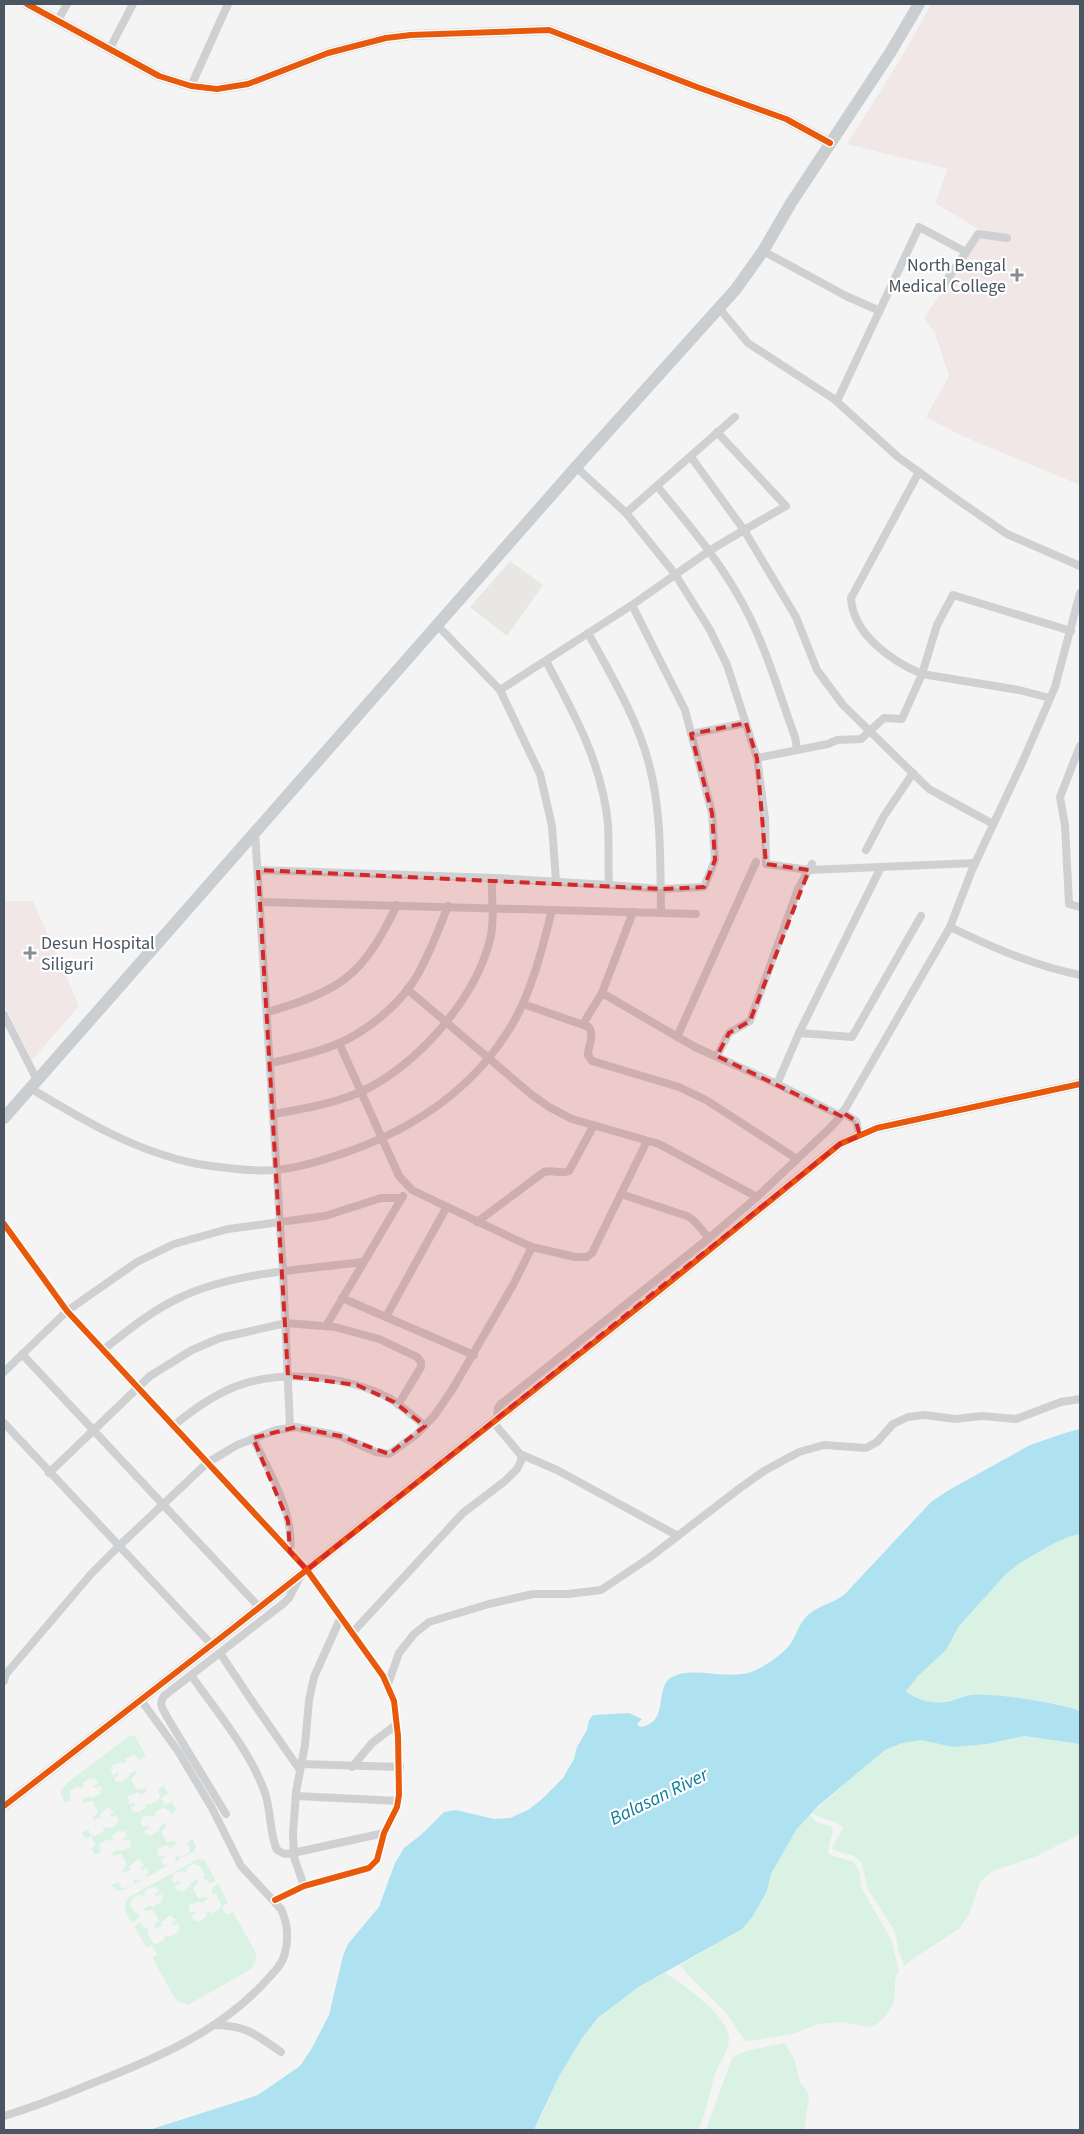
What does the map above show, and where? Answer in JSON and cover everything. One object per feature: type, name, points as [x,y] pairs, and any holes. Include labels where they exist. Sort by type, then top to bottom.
[{"type":"main road","points":[[4,1118],[740,283],[763,251],[830,143],[890,53],[919,4]]},
{"type":"street","points":[[58,20],[67,4]]},
{"type":"street","points":[[110,48],[133,4]]},
{"type":"street","points":[[191,86],[228,4]]},
{"type":"street","points":[[31,5],[151,72],[191,86],[217,89],[248,84],[328,54],[386,38],[420,34],[549,30],[704,90],[786,119],[830,143]]},
{"type":"street","points":[[837,401],[919,228],[966,252]]},
{"type":"street","points":[[942,287],[978,234],[1007,238]]},
{"type":"street","points":[[763,251],[846,296],[880,311]]},
{"type":"street","points":[[719,308],[748,343],[837,401],[893,452],[919,472],[1007,534],[1080,566]]},
{"type":"street","points":[[626,513],[734,417]]},
{"type":"street","points":[[500,690],[709,551],[786,506],[717,432]]},
{"type":"street","points":[[690,457],[744,530],[796,617],[817,670],[843,704],[929,789],[993,824]]},
{"type":"street","points":[[576,467],[626,513],[674,574],[710,630],[726,665],[757,758],[765,818],[766,864],[881,868],[975,863]]},
{"type":"street","points":[[919,472],[851,598],[857,623],[885,653],[907,668],[922,674],[1019,690],[1050,698]]},
{"type":"street","points":[[657,486],[709,551],[744,605],[758,637],[795,737],[797,749]]},
{"type":"street","points":[[495,1421],[500,1404],[709,1238],[757,1197],[830,1128],[842,1114],[950,927],[975,863],[1050,698],[1071,631],[1080,593]]},
{"type":"street","points":[[757,758],[828,744],[836,740],[861,739],[884,718],[902,719],[922,674],[937,625],[953,595],[1071,631]]},
{"type":"street","points":[[258,870],[556,881],[661,889],[704,887],[715,860],[712,813],[685,710],[632,604]]},
{"type":"street","points":[[437,625],[500,690],[540,774],[552,826],[556,881]]},
{"type":"street","points":[[588,633],[630,711],[649,764],[660,828],[661,913]]},
{"type":"street","points":[[546,661],[582,728],[599,776],[608,823],[609,885]]},
{"type":"street","points":[[691,734],[746,723]]},
{"type":"street","points":[[1080,746],[1060,798],[1065,824],[1069,904],[1080,907]]},
{"type":"street","points":[[866,850],[884,816],[913,773]]},
{"type":"street","points":[[255,832],[268,1012],[286,1323],[290,1427]]},
{"type":"street","points":[[677,1037],[756,862]]},
{"type":"street","points":[[717,1056],[729,1033],[750,1021],[798,889],[810,867]]},
{"type":"street","points":[[777,1084],[799,1033],[881,868]]},
{"type":"street","points":[[274,1114],[312,1106],[360,1092],[386,1077],[410,1059],[447,1022],[479,969],[491,935],[494,908],[491,895],[492,879]]},
{"type":"street","points":[[260,902],[696,914]]},
{"type":"street","points":[[268,1012],[322,994],[358,968],[377,943],[397,905]]},
{"type":"street","points":[[271,1063],[339,1044],[376,1020],[407,989],[428,954],[448,906]]},
{"type":"street","points":[[4,1015],[34,1084],[104,1132],[142,1147],[196,1163],[246,1169],[277,1170],[312,1163],[382,1138],[411,1124],[443,1102],[474,1074],[508,1030],[523,1004],[536,972],[552,910]]},
{"type":"street","points":[[584,1024],[602,993],[634,912]]},
{"type":"street","points":[[799,1033],[852,1037],[921,916]]},
{"type":"street","points":[[950,927],[1001,951],[1058,971],[1080,975]]},
{"type":"street","points":[[407,989],[487,1058],[549,1107],[572,1119],[659,1144],[757,1197]]},
{"type":"street","points":[[602,993],[677,1037],[856,1121],[860,1136]]},
{"type":"street","points":[[523,1004],[589,1027],[592,1032],[588,1055],[592,1060],[679,1087],[706,1100],[797,1159]]},
{"type":"street","points":[[339,1044],[399,1176],[408,1188],[446,1208],[532,1247],[575,1258],[588,1257],[592,1253],[647,1141]]},
{"type":"street","points":[[4,1806],[260,1608],[840,1144],[877,1128],[1080,1084]]},
{"type":"street","points":[[477,1222],[544,1172],[553,1170],[565,1173],[569,1171],[594,1125]]},
{"type":"street","points":[[326,1326],[362,1262],[408,1188]]},
{"type":"street","points":[[620,1194],[687,1216],[696,1221],[709,1238]]},
{"type":"street","points":[[4,1372],[67,1311],[136,1262],[174,1244],[228,1229],[325,1216],[381,1198],[401,1198]]},
{"type":"street","points":[[387,1316],[446,1208]]},
{"type":"street","points":[[4,1224],[67,1311],[290,1552],[353,1632],[388,1684],[394,1701],[400,1767],[397,1808],[384,1833],[379,1854],[373,1865],[304,1886],[275,1900]]},
{"type":"street","points":[[4,1681],[6,1674],[91,1574],[207,1463],[253,1438],[290,1427],[340,1436],[376,1452],[389,1454],[394,1452],[425,1426],[440,1408],[474,1355],[532,1247]]},
{"type":"street","points":[[103,1350],[148,1315],[188,1294],[226,1282],[283,1272],[362,1262]]},
{"type":"street","points":[[342,1298],[474,1355]]},
{"type":"street","points":[[49,1473],[138,1388],[161,1369],[207,1343],[235,1334],[286,1323],[326,1326],[363,1333],[417,1357],[421,1362],[421,1367],[398,1404]]},
{"type":"street","points":[[22,1354],[164,1503],[260,1608]]},
{"type":"street","points":[[173,1426],[196,1408],[231,1389],[247,1383],[288,1376],[357,1385],[398,1404],[425,1426]]},
{"type":"street","points":[[388,1684],[399,1653],[414,1634],[429,1622],[489,1604],[533,1594],[568,1594],[601,1590],[649,1558],[764,1471],[809,1448],[824,1445],[866,1448],[877,1442],[893,1424],[908,1417],[925,1415],[955,1419],[982,1416],[1016,1419],[1060,1402],[1080,1398]]},
{"type":"street","points":[[353,1632],[463,1514],[517,1470],[522,1459],[520,1454],[495,1421]]},
{"type":"street","points":[[4,1423],[212,1645]]},
{"type":"street","points":[[253,1438],[288,1521],[292,1539],[290,1552]]},
{"type":"street","points":[[520,1454],[557,1470],[678,1536]]},
{"type":"street","points":[[226,1814],[161,1706],[161,1700],[284,1603],[304,1572]]},
{"type":"street","points":[[304,1886],[293,1853],[296,1796],[312,1682],[341,1617]]},
{"type":"street","points":[[220,1653],[301,1767]]},
{"type":"street","points":[[191,1675],[236,1739],[260,1781],[268,1802],[277,1850],[285,1854],[293,1853],[384,1833]]},
{"type":"street","points":[[4,2116],[122,2072],[179,2046],[214,2025],[249,1998],[276,1970],[285,1954],[287,1932],[284,1917],[275,1900],[247,1874],[237,1861],[212,1808],[178,1751],[141,1700]]},
{"type":"street","points":[[352,1767],[372,1743],[397,1724]]},
{"type":"street","points":[[301,1767],[400,1767]]},
{"type":"street","points":[[296,1796],[398,1801]]},
{"type":"street","points":[[214,2025],[235,2026],[250,2031],[281,2052]]},
{"type":"highlighted area","points":[[746,723],[757,758],[766,864],[809,870],[750,1021],[729,1033],[717,1056],[841,1116],[842,1112],[856,1121],[860,1136],[840,1144],[307,1570],[290,1552],[288,1521],[253,1438],[296,1427],[340,1436],[389,1454],[425,1426],[394,1402],[357,1385],[288,1376],[258,870],[661,889],[704,887],[715,860],[712,813],[691,734]]},
{"type":"shaded area","name":"North Bengal Medical College","points":[[931,4],[1080,4],[1080,485],[960,435],[926,417],[949,376],[934,331],[924,318],[982,231],[935,203],[948,169],[847,144],[906,50]]},
{"type":"shaded area","points":[[510,561],[543,585],[507,636],[470,607]]},
{"type":"shaded area","name":"Desun Hospital Siliguri","points":[[4,901],[33,901],[79,1006],[32,1060],[4,1005]]},
{"type":"green space","points":[[1080,1534],[1080,1711],[1041,1701],[984,1695],[969,1695],[941,1703],[930,1702],[919,1699],[906,1691],[919,1675],[946,1650],[959,1626],[1006,1574],[1020,1563],[1049,1546],[1068,1537]]},
{"type":"green space","points":[[133,1735],[146,1756],[140,1760],[134,1754],[125,1759],[126,1762],[112,1766],[113,1768],[110,1770],[113,1775],[118,1772],[119,1775],[114,1778],[116,1782],[119,1781],[121,1783],[130,1776],[129,1774],[136,1770],[137,1773],[131,1779],[137,1790],[145,1788],[147,1791],[140,1795],[139,1792],[128,1796],[129,1804],[134,1802],[135,1805],[131,1807],[134,1812],[138,1813],[146,1807],[145,1805],[149,1803],[150,1805],[159,1799],[160,1796],[157,1790],[164,1786],[168,1794],[161,1798],[165,1805],[172,1802],[176,1810],[171,1814],[164,1807],[155,1812],[156,1815],[152,1817],[151,1815],[141,1818],[142,1821],[140,1822],[143,1827],[147,1825],[149,1828],[144,1831],[146,1835],[149,1834],[150,1836],[165,1823],[167,1826],[161,1832],[167,1842],[175,1841],[177,1843],[170,1848],[168,1845],[157,1849],[159,1857],[164,1855],[165,1857],[161,1860],[163,1865],[166,1864],[168,1866],[124,1890],[118,1891],[111,1885],[118,1882],[121,1888],[125,1888],[134,1884],[133,1881],[136,1879],[138,1881],[147,1877],[146,1875],[149,1873],[146,1868],[142,1870],[140,1868],[144,1865],[138,1859],[129,1867],[131,1870],[123,1873],[122,1871],[127,1864],[121,1854],[113,1856],[112,1853],[118,1849],[120,1851],[131,1847],[129,1844],[132,1843],[129,1839],[124,1841],[123,1838],[127,1836],[125,1831],[122,1832],[120,1830],[112,1836],[114,1839],[110,1841],[108,1839],[99,1844],[101,1852],[95,1855],[91,1848],[96,1845],[91,1836],[86,1839],[82,1833],[88,1829],[91,1835],[95,1836],[104,1831],[103,1828],[107,1826],[108,1829],[118,1824],[119,1820],[116,1815],[112,1817],[110,1815],[114,1812],[108,1807],[100,1814],[101,1817],[94,1820],[92,1818],[98,1812],[92,1801],[84,1803],[82,1800],[89,1796],[90,1798],[101,1794],[100,1786],[95,1788],[93,1786],[98,1783],[95,1778],[92,1779],[91,1777],[83,1783],[84,1786],[80,1788],[78,1786],[69,1791],[71,1800],[65,1803],[60,1792],[66,1784],[129,1736]]},
{"type":"green space","points":[[1024,1736],[1080,1744],[1080,1834],[1037,1856],[993,1871],[980,1882],[970,1912],[960,1928],[911,1960],[905,1966],[899,1953],[895,1932],[867,1887],[862,1863],[854,1856],[841,1853],[832,1847],[843,1828],[812,1813],[884,1750],[902,1743],[921,1740],[953,1747],[988,1744]]},
{"type":"green space","points":[[810,1815],[818,1823],[831,1826],[833,1829],[828,1852],[830,1855],[854,1862],[860,1873],[861,1887],[892,1941],[899,1972],[895,1982],[895,1997],[886,2016],[879,2023],[871,2027],[841,2022],[818,2024],[792,2034],[748,2041],[744,2039],[727,2014],[680,1965],[742,1929],[753,1916],[767,1891],[771,1874],[796,1830]]},
{"type":"green space","points":[[193,1839],[196,1847],[194,1851],[171,1864],[176,1860],[175,1857],[179,1855],[180,1858],[189,1852],[190,1849],[187,1842]]},
{"type":"green space","points":[[198,1859],[205,1861],[216,1881],[210,1884],[207,1879],[205,1880],[203,1876],[205,1875],[199,1865],[197,1866],[195,1863],[186,1868],[187,1871],[173,1874],[174,1877],[171,1878],[174,1883],[179,1881],[180,1884],[175,1886],[177,1891],[180,1889],[182,1892],[191,1885],[190,1883],[197,1879],[198,1882],[193,1888],[198,1898],[207,1897],[208,1899],[201,1904],[200,1901],[189,1905],[190,1913],[195,1911],[196,1913],[192,1916],[194,1921],[197,1920],[199,1922],[207,1916],[206,1913],[210,1911],[211,1914],[220,1908],[221,1905],[216,1894],[213,1895],[211,1891],[218,1884],[228,1903],[222,1907],[226,1915],[233,1912],[256,1953],[256,1960],[251,1969],[188,2005],[179,2002],[174,1997],[152,1957],[157,1954],[152,1945],[147,1948],[134,1926],[141,1923],[144,1928],[147,1927],[149,1931],[147,1933],[153,1943],[156,1944],[165,1939],[164,1937],[168,1935],[169,1937],[179,1932],[180,1928],[177,1924],[173,1926],[171,1923],[176,1920],[170,1915],[161,1923],[162,1926],[155,1929],[154,1926],[159,1920],[153,1910],[145,1911],[143,1909],[162,1902],[161,1894],[156,1897],[154,1894],[159,1891],[156,1886],[153,1888],[152,1886],[141,1897],[140,1894],[131,1900],[130,1904],[140,1917],[132,1923],[126,1913],[125,1904],[129,1897]]},
{"type":"green space","points":[[665,1973],[693,1993],[713,2011],[727,2029],[729,2038],[726,2052],[715,2074],[706,2110],[698,2130],[534,2130],[558,2078],[579,2043],[590,2029],[602,2016],[630,1993]]},
{"type":"green space","points":[[785,2043],[795,2061],[800,2083],[806,2089],[809,2097],[804,2130],[706,2130],[732,2058],[746,2051]]},
{"type":"water","name":"Balasan River","points":[[1080,1429],[1080,1534],[1068,1537],[1049,1546],[1020,1563],[1006,1574],[959,1626],[946,1650],[919,1675],[906,1691],[924,1701],[940,1702],[971,1695],[995,1695],[1056,1704],[1080,1711],[1080,1744],[1024,1736],[988,1744],[953,1747],[921,1740],[902,1743],[885,1750],[818,1806],[796,1830],[771,1874],[767,1891],[753,1916],[742,1929],[637,1988],[599,2017],[582,2038],[559,2076],[534,2130],[149,2130],[258,2095],[300,2066],[312,2048],[329,2015],[343,1956],[348,1944],[379,1907],[395,1863],[404,1848],[422,1834],[444,1812],[456,1810],[494,1819],[510,1818],[528,1810],[563,1778],[574,1759],[577,1747],[593,1715],[629,1713],[642,1719],[637,1724],[640,1727],[649,1724],[655,1719],[659,1712],[663,1688],[672,1677],[698,1672],[729,1675],[748,1673],[765,1665],[788,1647],[809,1614],[845,1594],[931,1502],[1030,1445]]},
{"type":"cycle path","points":[[27,4],[159,76],[191,86],[217,89],[248,84],[328,53],[386,38],[411,35],[549,30],[786,119],[830,143]]},
{"type":"cycle path","points":[[4,1806],[232,1629],[654,1295],[840,1144],[877,1128],[1080,1084]]},
{"type":"cycle path","points":[[4,1224],[67,1311],[307,1570],[383,1676],[394,1701],[398,1736],[399,1795],[397,1807],[384,1833],[377,1860],[369,1868],[304,1886],[275,1900]]},
{"type":"place","name":"North Bengal Medical College","points":[[1017,275]]},
{"type":"place","name":"Desun Hospital Siliguri","points":[[30,953]]}]
